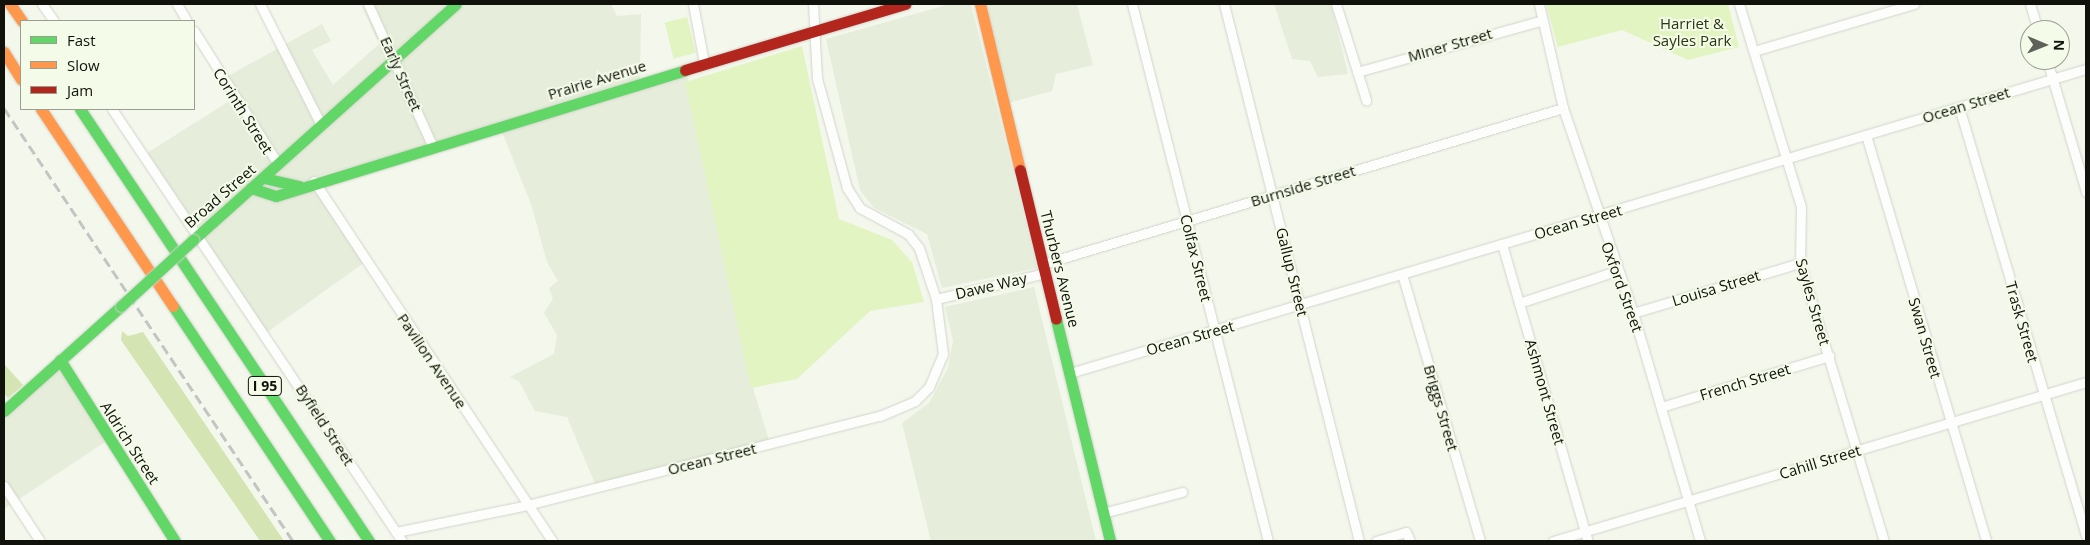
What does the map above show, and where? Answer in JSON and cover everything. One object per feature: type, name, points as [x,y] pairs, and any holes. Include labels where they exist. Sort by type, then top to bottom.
[{"type":"main road","points":[[10,4],[21,20]]},
{"type":"main road","name":"Broad Street","points":[[4,411],[456,4]]},
{"type":"main road","name":"Prairie Avenue","points":[[252,188],[267,197],[432,145],[905,4]]},
{"type":"main road","name":"Thurbers Avenue","points":[[980,4],[1110,541]]},
{"type":"main road","points":[[4,52],[20,77]]},
{"type":"main road","name":"I 95","points":[[42,110],[330,541]]},
{"type":"main road","name":"I 95","points":[[81,110],[369,541]]},
{"type":"main road","points":[[264,178],[299,186]]},
{"type":"main road","name":"Aldrich Street","points":[[60,360],[175,541]]},
{"type":"street","points":[[42,4],[53,20]]},
{"type":"street","points":[[177,4],[187,20]]},
{"type":"street","points":[[260,4],[321,125]]},
{"type":"street","name":"Early Street","points":[[368,4],[396,58],[432,145]]},
{"type":"street","points":[[693,4],[704,63]]},
{"type":"street","name":"Ocean Street","points":[[396,532],[527,505],[896,412],[915,401],[938,372],[942,333],[936,298],[919,248],[908,234],[860,208],[847,188],[817,78],[813,4]]},
{"type":"street","name":"Colfax Street","points":[[1132,4],[1268,541]]},
{"type":"street","name":"Gallup Street","points":[[1224,4],[1359,541]]},
{"type":"street","points":[[1336,4],[1366,100]]},
{"type":"street","name":"Oxford Street","points":[[1538,4],[1563,108],[1596,217],[1633,313],[1700,541]]},
{"type":"street","name":"Sayles Street","points":[[1739,4],[1801,207],[1800,263],[1884,541]]},
{"type":"street","points":[[1754,51],[1914,4]]},
{"type":"street","points":[[2030,4],[2035,20]]},
{"type":"street","name":"Miner Street","points":[[1357,72],[1543,20]]},
{"type":"street","name":"Corinth Street","points":[[195,33],[278,164]]},
{"type":"street","name":"Ocean Street","points":[[1070,373],[2086,69]]},
{"type":"street","points":[[2049,70],[2086,192]]},
{"type":"street","name":"Trask Street","points":[[1959,107],[2086,536]]},
{"type":"street","name":"Burnside Street","points":[[1044,269],[1187,221],[1563,108]]},
{"type":"street","name":"Byfield Street","points":[[113,110],[195,237],[402,541]]},
{"type":"street","name":"Swan Street","points":[[1866,135],[1986,541]]},
{"type":"street","name":"Pavilion Avenue","points":[[314,181],[552,541]]},
{"type":"street","name":"Ashmont Street","points":[[1502,244],[1588,541]]},
{"type":"street","name":"Louisa Street","points":[[1633,313],[1800,263]]},
{"type":"street","name":"Dawe Way","points":[[936,298],[1044,269]]},
{"type":"street","points":[[1519,303],[1616,271]]},
{"type":"street","name":"Briggs Street","points":[[1402,274],[1480,541]]},
{"type":"street","name":"French Street","points":[[1661,407],[1829,356]]},
{"type":"street","name":"Cahill Street","points":[[1553,541],[1689,502],[2086,382]]},
{"type":"street","points":[[4,486],[40,541]]},
{"type":"street","points":[[1103,513],[1182,492]]},
{"type":"street","points":[[1376,541],[1408,537]]},
{"type":"shaded area","points":[[366,4],[611,4],[617,16],[641,14],[640,83],[685,71],[692,91],[751,382],[770,443],[596,486],[567,417],[535,411],[519,381],[510,377],[554,354],[557,335],[544,313],[553,299],[549,288],[558,281],[547,262],[531,204],[500,127],[314,177],[365,262],[266,333],[141,157],[231,100],[221,80],[322,24],[331,41],[312,50],[333,85],[379,44],[362,6]]},
{"type":"shaded area","points":[[950,4],[971,4],[1037,268],[942,288],[927,234],[874,208],[860,190],[826,39]]},
{"type":"shaded area","points":[[978,4],[1077,4],[1093,65],[1056,74],[1052,91],[1004,104]]},
{"type":"shaded area","points":[[1274,4],[1331,4],[1348,74],[1318,77],[1310,61],[1292,59]]},
{"type":"shaded area","points":[[1034,287],[1096,541],[931,541],[902,423],[929,403],[948,368],[953,341],[945,307]]},
{"type":"shaded area","points":[[54,359],[108,440],[4,509],[4,404]]},
{"type":"green space","name":"Harriet & Sayles Park","points":[[1546,4],[1728,4],[1739,47],[1688,60],[1622,30],[1558,47]]},
{"type":"green space","points":[[687,17],[696,53],[674,58],[665,23]]},
{"type":"green space","points":[[802,46],[839,219],[892,240],[912,262],[924,302],[870,311],[797,379],[751,388],[685,82]]},
{"type":"green space","points":[[122,331],[128,336],[143,332],[284,541],[260,541],[121,340]]},
{"type":"green space","points":[[4,364],[23,385],[8,398],[4,394]]},
{"type":"railway","points":[[4,108],[293,541]]},
{"type":"traffic: fast","points":[[193,240],[456,4]]},
{"type":"traffic: fast","points":[[251,188],[276,196],[685,70]]},
{"type":"traffic: fast","points":[[81,110],[369,541]]},
{"type":"traffic: fast","points":[[264,178],[299,186]]},
{"type":"traffic: fast","points":[[121,306],[193,240]]},
{"type":"traffic: fast","points":[[4,411],[121,306]]},
{"type":"traffic: fast","points":[[173,306],[330,541]]},
{"type":"traffic: fast","points":[[1056,319],[1110,541]]},
{"type":"traffic: fast","points":[[60,360],[175,541]]},
{"type":"traffic: slow","points":[[10,4],[21,20]]},
{"type":"traffic: slow","points":[[980,4],[1020,170]]},
{"type":"traffic: slow","points":[[4,52],[20,77]]},
{"type":"traffic: slow","points":[[42,110],[173,306]]},
{"type":"traffic: jam","points":[[685,70],[905,4]]},
{"type":"traffic: jam","points":[[1020,170],[1056,319]]}]
